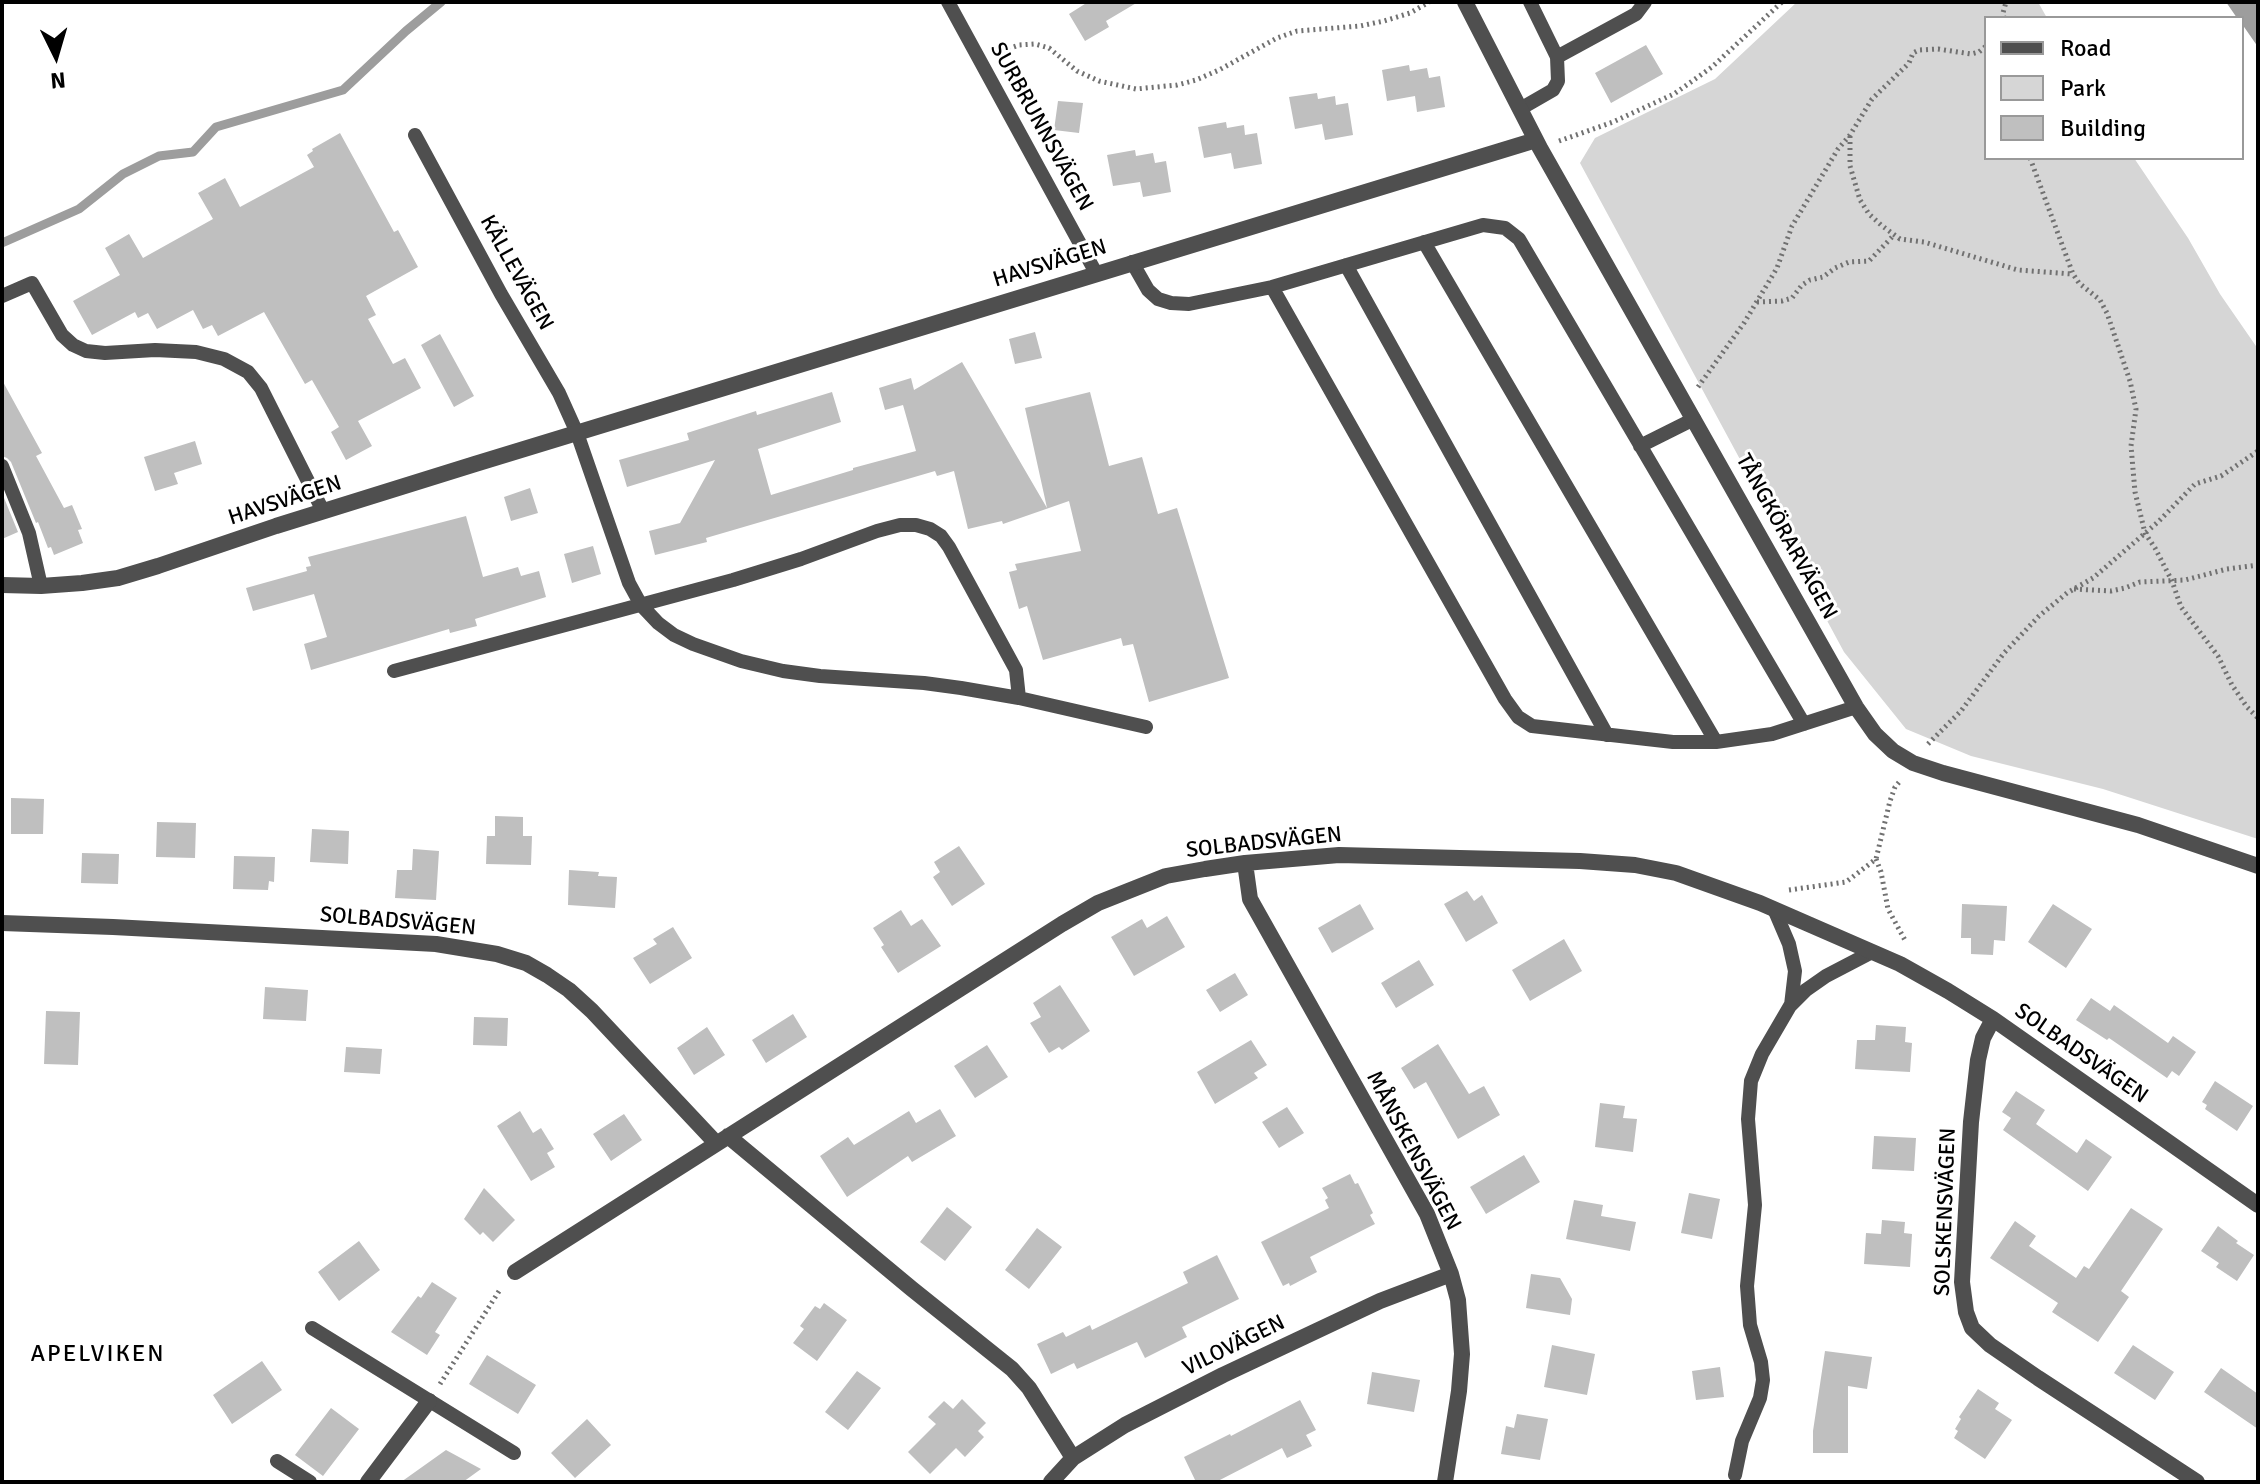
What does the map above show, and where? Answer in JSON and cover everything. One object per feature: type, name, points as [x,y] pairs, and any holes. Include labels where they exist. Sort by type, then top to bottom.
[{"type":"street","name":"TÅNGKÖRARVÄGEN","points":[[1465,2],[1538,144],[1856,707],[1875,734],[1893,751],[1913,763],[2138,825],[2258,866]]},
{"type":"street","name":"HAVSVÄGEN","points":[[2,585],[41,586],[118,578],[323,511],[1096,273],[1538,144]]},
{"type":"street","name":"SOLBADSVÄGEN","points":[[515,1272],[1098,903],[1166,876],[1245,863],[1339,855],[1635,865],[1676,873],[1767,906],[1900,964],[1993,1019],[2258,1205]]},
{"type":"street","name":"MÅNSKENSVÄGEN","points":[[1245,863],[1250,899],[1427,1214],[1451,1274],[1458,1300],[1462,1354],[1445,1482]]},
{"type":"street","name":"SOLBADSVÄGEN","points":[[2,923],[436,944],[497,954],[526,963],[569,990],[722,1140],[1012,1369],[1029,1388],[1073,1458]]},
{"type":"street","name":"SOLSKENSVÄGEN","points":[[1993,1019],[1983,1038],[1978,1060],[1971,1122],[1962,1282],[1966,1312],[1972,1328],[1990,1345],[2038,1378],[2197,1482]]},
{"type":"street","name":"VILOVÄGEN","points":[[1051,1482],[1073,1458],[1125,1425],[1380,1301],[1451,1274]]},
{"type":"street","points":[[368,1482],[429,1401]]},
{"type":"lane","name":"SURBRUNNSVÄGEN","points":[[948,2],[1096,273]]},
{"type":"lane","points":[[1520,109],[1553,90],[1558,81],[1557,57],[1530,2]]},
{"type":"lane","points":[[1557,57],[1636,14],[1645,2]]},
{"type":"lane","name":"KÄLLEVÄGEN","points":[[415,135],[559,393],[577,433]]},
{"type":"lane","points":[[1132,262],[1148,290],[1158,299],[1189,304],[1272,287],[1483,225],[1505,228],[1519,239],[1804,724]]},
{"type":"lane","points":[[1424,242],[1716,742]]},
{"type":"lane","points":[[1346,265],[1607,735]]},
{"type":"lane","points":[[2,296],[32,283],[62,335],[86,351],[196,352],[224,359],[248,372],[261,388],[323,511]]},
{"type":"lane","points":[[1272,287],[1518,717],[1532,726],[1673,742],[1716,742],[1772,734],[1856,707]]},
{"type":"lane","points":[[1640,446],[1694,419]]},
{"type":"lane","points":[[577,433],[629,583],[641,605],[674,635],[741,661],[783,671],[924,683],[1019,698],[1146,727]]},
{"type":"lane","points":[[2,466],[29,533],[41,586]]},
{"type":"lane","points":[[394,671],[788,563],[877,531],[900,525],[916,525],[941,536],[949,547],[1016,670],[1019,698]]},
{"type":"lane","points":[[1767,906],[1789,944],[1795,971],[1790,1006]]},
{"type":"lane","points":[[1735,1475],[1742,1441],[1760,1398],[1763,1380],[1750,1325],[1747,1286],[1755,1205],[1748,1100],[1751,1081],[1762,1054],[1790,1006],[1826,976],[1872,952]]},
{"type":"lane","points":[[312,1328],[514,1453]]},
{"type":"lane","points":[[277,1461],[310,1482]]},
{"type":"path","points":[[980,61],[1019,45],[1035,44],[1049,48],[1077,71],[1118,87],[1136,89],[1177,85],[1208,75],[1277,38],[1297,31],[1384,21],[1410,13],[1429,2]]},
{"type":"path","points":[[1538,144],[1613,122],[1674,94],[1712,67],[1782,2]]},
{"type":"path","points":[[1685,404],[1757,302],[1777,268],[1792,226],[1872,99],[1909,63],[1913,53],[1929,49],[1971,54],[1984,48]]},
{"type":"path","points":[[1850,135],[1850,166],[1860,200],[1869,214],[1900,239],[1924,242],[2018,270],[2073,274]]},
{"type":"path","points":[[2031,160],[2073,274],[2100,300],[2107,313],[2130,381],[2136,409],[2131,446],[2135,492],[2145,533],[2172,581],[2181,607],[2218,656],[2232,685],[2258,718]]},
{"type":"path","points":[[1757,302],[1792,298],[1810,280],[1823,277],[1849,262],[1869,261],[1894,235]]},
{"type":"path","points":[[1900,964],[1909,948],[1888,909],[1876,859],[1895,787],[1933,738],[1961,711],[2004,653],[2039,616],[2073,589],[2093,578],[2195,484],[2221,476],[2258,451]]},
{"type":"path","points":[[2073,589],[2111,591],[2140,582],[2185,580],[2258,565]]},
{"type":"path","points":[[1767,906],[1766,894],[1846,882],[1876,859]]},
{"type":"path","points":[[429,1401],[503,1285],[515,1272]]},
{"type":"green space","points":[[1797,2],[2038,2],[2046,16],[1984,16],[1984,160],[2135,160],[2258,349],[2258,839],[2103,789],[1971,756],[1906,729],[1844,652],[1580,163],[1595,138],[1715,79]]},
{"type":"shaded area","points":[[2226,2],[2258,2],[2258,47],[2244,27],[2244,16],[2236,16]]},
{"type":"building","points":[[1088,2],[1138,2],[1106,21],[1109,27],[1085,41],[1069,14]]},
{"type":"building","points":[[1646,45],[1663,74],[1611,103],[1595,73]]},
{"type":"building","points":[[1409,65],[1410,71],[1427,68],[1429,78],[1440,76],[1445,107],[1417,112],[1415,96],[1387,101],[1382,70]]},
{"type":"building","points":[[1317,93],[1318,99],[1335,96],[1336,105],[1348,103],[1353,135],[1325,140],[1322,124],[1295,129],[1289,97]]},
{"type":"building","points":[[1058,101],[1083,103],[1079,133],[1054,130]]},
{"type":"building","points":[[1226,122],[1227,128],[1244,125],[1245,135],[1257,133],[1262,164],[1234,169],[1231,153],[1204,158],[1198,127]]},
{"type":"building","points":[[340,133],[394,232],[398,230],[418,267],[366,296],[376,315],[368,319],[393,364],[405,358],[421,388],[358,421],[372,446],[346,460],[331,432],[339,427],[312,380],[305,384],[264,312],[218,336],[212,325],[203,329],[193,310],[157,329],[148,313],[138,318],[135,312],[92,335],[73,301],[120,275],[105,248],[129,234],[143,258],[213,219],[198,193],[225,178],[240,207],[314,167],[307,155]]},
{"type":"building","points":[[1135,150],[1136,156],[1153,153],[1155,163],[1166,161],[1171,192],[1143,197],[1140,182],[1113,186],[1107,155]]},
{"type":"building","points":[[1035,332],[1042,358],[1015,364],[1009,339]]},
{"type":"building","points":[[440,334],[474,396],[454,407],[421,345]]},
{"type":"building","points":[[962,362],[1047,508],[1025,408],[1090,392],[1109,466],[1142,457],[1158,514],[1177,508],[1229,678],[1149,702],[1133,644],[1123,646],[1121,638],[1043,660],[1027,606],[1019,609],[1009,572],[1017,570],[1015,564],[1081,551],[1069,501],[1003,524],[1002,521],[968,529],[954,471],[937,476],[935,471],[706,538],[707,542],[655,555],[649,531],[680,523],[715,460],[627,487],[619,460],[689,440],[687,433],[832,392],[841,422],[758,449],[771,495],[916,451],[903,405],[885,410],[879,388],[911,378],[914,390]]},
{"type":"building","points":[[2,380],[42,453],[36,456],[64,508],[72,505],[82,529],[78,530],[83,543],[54,555],[36,523],[11,462],[2,456]]},
{"type":"building","points":[[195,441],[202,464],[174,473],[178,484],[155,491],[144,457]]},
{"type":"building","points":[[530,488],[538,513],[511,521],[504,497]]},
{"type":"building","points":[[2,493],[18,532],[2,539]]},
{"type":"building","points":[[466,516],[483,577],[518,567],[521,576],[539,571],[546,597],[475,619],[477,626],[450,633],[449,629],[311,670],[304,644],[327,637],[314,594],[253,611],[246,588],[307,571],[306,567],[311,566],[308,557]]},
{"type":"building","points":[[593,546],[601,574],[572,583],[564,554]]},
{"type":"building","points":[[11,798],[44,799],[43,834],[11,834]]},
{"type":"building","points":[[495,816],[523,817],[523,836],[532,836],[531,865],[486,864],[487,836],[495,836]]},
{"type":"building","points":[[157,822],[196,823],[195,858],[156,857]]},
{"type":"building","points":[[312,829],[349,831],[348,864],[310,862]]},
{"type":"building","points":[[959,846],[985,884],[952,906],[933,877],[940,872],[934,862]]},
{"type":"building","points":[[413,849],[439,851],[436,900],[395,898],[397,870],[412,870]]},
{"type":"building","points":[[82,853],[119,854],[118,884],[81,883]]},
{"type":"building","points":[[234,856],[275,857],[274,882],[269,881],[268,890],[233,889]]},
{"type":"building","points":[[569,870],[617,877],[615,908],[568,905]]},
{"type":"building","points":[[1467,891],[1474,901],[1482,895],[1498,923],[1466,942],[1444,904]]},
{"type":"building","points":[[1360,904],[1374,929],[1332,953],[1318,928]]},
{"type":"building","points":[[1962,904],[2007,906],[2005,941],[1994,940],[1993,955],[1971,954],[1971,938],[1961,938]]},
{"type":"building","points":[[2053,904],[2092,929],[2066,968],[2028,942]]},
{"type":"building","points":[[901,910],[911,926],[922,919],[941,946],[898,973],[873,928]]},
{"type":"building","points":[[1167,916],[1185,947],[1134,976],[1111,937],[1142,919],[1147,928]]},
{"type":"building","points":[[673,927],[692,958],[650,984],[633,958],[657,944],[653,939]]},
{"type":"building","points":[[1564,939],[1582,971],[1530,1001],[1512,970]]},
{"type":"building","points":[[1419,960],[1434,985],[1396,1008],[1381,983]]},
{"type":"building","points":[[1235,973],[1248,995],[1220,1012],[1206,990]]},
{"type":"building","points":[[1060,985],[1090,1031],[1062,1050],[1059,1047],[1049,1053],[1030,1023],[1041,1017],[1033,1003]]},
{"type":"building","points":[[265,987],[308,990],[306,1021],[263,1019]]},
{"type":"building","points":[[2091,998],[2110,1011],[2114,1005],[2168,1043],[2173,1036],[2196,1052],[2179,1076],[2172,1071],[2167,1078],[2109,1038],[2107,1040],[2076,1020]]},
{"type":"building","points":[[46,1011],[80,1012],[78,1065],[44,1064]]},
{"type":"building","points":[[793,1014],[807,1037],[766,1063],[752,1040]]},
{"type":"building","points":[[474,1017],[508,1018],[507,1046],[473,1045]]},
{"type":"building","points":[[1876,1025],[1906,1027],[1905,1042],[1912,1043],[1910,1072],[1855,1069],[1857,1040],[1875,1040]]},
{"type":"building","points":[[707,1027],[725,1055],[694,1075],[677,1048]]},
{"type":"building","points":[[1251,1040],[1267,1065],[1254,1073],[1258,1078],[1215,1104],[1197,1072]]},
{"type":"building","points":[[1438,1044],[1469,1094],[1484,1086],[1500,1115],[1458,1139],[1426,1082],[1414,1089],[1401,1068]]},
{"type":"building","points":[[987,1045],[1008,1077],[975,1098],[954,1066]]},
{"type":"building","points":[[346,1047],[382,1049],[380,1074],[344,1072]]},
{"type":"building","points":[[2215,1081],[2253,1106],[2237,1131],[2205,1109],[2207,1105],[2202,1102]]},
{"type":"building","points":[[2016,1091],[2045,1110],[2036,1124],[2077,1153],[2086,1139],[2112,1157],[2088,1191],[2003,1130],[2011,1118],[2002,1112]]},
{"type":"building","points":[[1600,1103],[1625,1106],[1623,1118],[1637,1119],[1633,1152],[1595,1147]]},
{"type":"building","points":[[1287,1107],[1304,1133],[1279,1148],[1262,1122]]},
{"type":"building","points":[[940,1109],[956,1136],[912,1162],[908,1156],[847,1197],[820,1156],[848,1137],[854,1145],[909,1111],[916,1123]]},
{"type":"building","points":[[520,1111],[533,1133],[541,1128],[554,1149],[547,1153],[555,1167],[531,1181],[497,1126]]},
{"type":"building","points":[[624,1114],[642,1140],[611,1161],[593,1134]]},
{"type":"building","points":[[1874,1136],[1916,1138],[1914,1171],[1872,1169]]},
{"type":"building","points":[[1524,1155],[1540,1182],[1486,1214],[1470,1187]]},
{"type":"building","points":[[1350,1174],[1373,1213],[1370,1215],[1375,1224],[1310,1257],[1317,1272],[1290,1286],[1289,1283],[1283,1286],[1261,1242],[1329,1208],[1322,1188]]},
{"type":"building","points":[[484,1188],[515,1220],[493,1242],[483,1232],[480,1235],[464,1219]]},
{"type":"building","points":[[1689,1193],[1720,1199],[1712,1239],[1681,1233]]},
{"type":"building","points":[[1574,1200],[1603,1205],[1601,1216],[1636,1222],[1630,1251],[1566,1239]]},
{"type":"building","points":[[947,1207],[972,1227],[945,1261],[920,1242]]},
{"type":"building","points":[[2131,1208],[2163,1229],[2121,1291],[2129,1297],[2098,1342],[2052,1312],[2058,1303],[1990,1258],[2015,1221],[2036,1236],[2029,1246],[2076,1278],[2084,1266],[2089,1269]]},
{"type":"building","points":[[1882,1220],[1905,1222],[1904,1233],[1912,1234],[1910,1267],[1864,1264],[1866,1233],[1881,1234]]},
{"type":"building","points":[[2218,1226],[2254,1255],[2237,1281],[2216,1267],[2219,1263],[2201,1251]]},
{"type":"building","points":[[1037,1228],[1062,1247],[1029,1289],[1005,1270]]},
{"type":"building","points":[[359,1241],[380,1270],[339,1301],[318,1272]]},
{"type":"building","points":[[1217,1255],[1239,1299],[1182,1327],[1187,1337],[1145,1358],[1137,1342],[1077,1369],[1074,1363],[1051,1374],[1037,1344],[1063,1332],[1066,1337],[1090,1325],[1092,1330],[1188,1283],[1183,1272]]},
{"type":"building","points":[[1531,1274],[1560,1278],[1572,1299],[1570,1315],[1526,1308]]},
{"type":"building","points":[[432,1282],[457,1298],[435,1332],[440,1335],[427,1355],[391,1332]]},
{"type":"building","points":[[824,1303],[847,1320],[817,1361],[793,1343],[804,1329],[800,1326],[815,1306],[820,1309]]},
{"type":"building","points":[[1552,1345],[1595,1354],[1587,1395],[1544,1387]]},
{"type":"building","points":[[2133,1345],[2174,1372],[2155,1400],[2114,1373]]},
{"type":"building","points":[[1825,1351],[1872,1357],[1867,1389],[1848,1386],[1848,1453],[1813,1453],[1813,1431]]},
{"type":"building","points":[[487,1355],[536,1385],[518,1414],[469,1384]]},
{"type":"building","points":[[262,1361],[282,1390],[232,1424],[213,1395]]},
{"type":"building","points":[[1720,1367],[1724,1397],[1696,1400],[1692,1371]]},
{"type":"building","points":[[2221,1368],[2258,1394],[2258,1429],[2204,1392]]},
{"type":"building","points":[[857,1371],[881,1388],[848,1430],[825,1412]]},
{"type":"building","points":[[1372,1372],[1420,1380],[1414,1412],[1367,1404]]},
{"type":"building","points":[[1978,1389],[1999,1403],[1995,1409],[2012,1420],[1985,1459],[1954,1438],[1961,1419],[1959,1417]]},
{"type":"building","points":[[962,1399],[986,1423],[978,1431],[984,1437],[965,1457],[956,1448],[930,1474],[908,1452],[936,1424],[928,1417],[944,1401],[953,1409]]},
{"type":"building","points":[[1300,1400],[1316,1430],[1306,1435],[1312,1446],[1287,1458],[1282,1448],[1216,1482],[1196,1482],[1184,1457]]},
{"type":"building","points":[[331,1408],[359,1429],[323,1476],[295,1455]]},
{"type":"building","points":[[1517,1414],[1548,1419],[1540,1460],[1501,1454],[1506,1426],[1514,1428]]},
{"type":"building","points":[[587,1419],[611,1445],[575,1478],[551,1453]]},
{"type":"building","points":[[446,1450],[481,1469],[463,1482],[401,1482]]},
{"type":"waterway","points":[[2,243],[79,209],[123,174],[159,156],[193,152],[216,127],[343,90],[441,2]]},
{"type":"district","name":"APELVIKEN","points":[[98,1355]]}]
